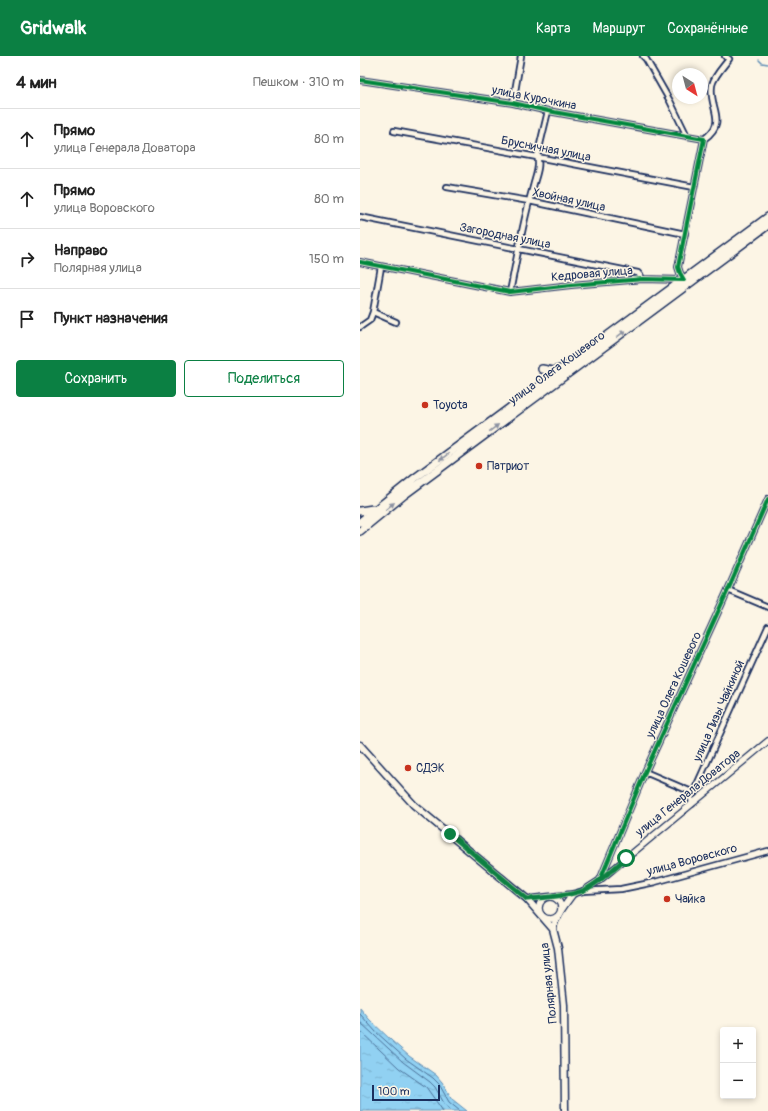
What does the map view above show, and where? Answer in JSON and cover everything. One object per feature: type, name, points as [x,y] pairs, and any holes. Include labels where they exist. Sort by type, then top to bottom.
[{"type":"main road","name":"улица Олега Кошевого","points":[[360,522],[415,478],[768,218]]},
{"type":"main road","name":"улица Олега Кошевого","points":[[360,530],[404,495],[768,225]]},
{"type":"main road","points":[[542,369],[552,372],[567,365]]},
{"type":"main road","points":[[360,511],[377,508]]},
{"type":"main road","name":"Полярная улица","points":[[360,745],[414,804],[527,899],[553,929],[558,948],[564,1005],[565,1111]]},
{"type":"street","points":[[513,103],[521,56]]},
{"type":"street","points":[[643,56],[670,100],[687,136]]},
{"type":"street","points":[[684,280],[678,267],[694,187],[704,139],[713,133],[717,118],[713,102],[712,85],[727,58]]},
{"type":"street","name":"улица Курочкина","points":[[360,80],[513,103],[548,111],[704,139]]},
{"type":"street","points":[[510,292],[518,248],[539,161],[537,157],[548,111]]},
{"type":"street","name":"Брусничная улица","points":[[394,131],[694,187]]},
{"type":"street","name":"Хвойная улица","points":[[447,188],[529,201],[685,234]]},
{"type":"street","name":"Загородная улица","points":[[360,217],[638,273],[643,279]]},
{"type":"street","name":"Кедровая улица","points":[[360,262],[510,292],[643,279],[684,280]]},
{"type":"street","points":[[360,327],[370,320],[373,312],[382,267]]},
{"type":"street","points":[[373,312],[396,322]]},
{"type":"street","name":"улица Олега Кошевого","points":[[600,880],[645,772],[768,499]]},
{"type":"street","points":[[728,590],[768,607]]},
{"type":"street","name":"улица Лизы Чайкиной","points":[[692,804],[694,793],[768,627]]},
{"type":"street","name":"улица Генерала Доватора","points":[[583,891],[600,880],[768,741]]},
{"type":"street","points":[[645,772],[694,793]]},
{"type":"street","name":"улица Воровского","points":[[527,899],[573,894],[583,891],[621,889],[648,884],[768,851]]},
{"type":"street","points":[[553,929],[554,922],[559,913],[573,894]]},
{"type":"street","points":[[546,897],[556,898],[560,904],[559,913],[557,916],[550,919],[544,917],[540,914],[540,902],[546,897]]},
{"type":"water","points":[[360,1008],[369,1019],[409,1056],[436,1075],[452,1099],[467,1111],[360,1111]]},
{"type":"waterway","points":[[759,60],[762,63],[768,64]]},
{"type":"cycle path","points":[[360,80],[513,103],[548,111],[704,139],[678,267],[684,280],[643,279],[510,292],[360,262]]},
{"type":"cycle path","points":[[600,880],[645,772],[768,499]]},
{"type":"place","name":"Toyota","points":[[425,405]]},
{"type":"place","name":"Патриот","points":[[479,466]]},
{"type":"place","name":"СДЭК","points":[[408,768]]},
{"type":"place","name":"Чайка","points":[[667,899]]},
{"type":"route","points":[[450,834],[527,899],[573,894],[583,891],[600,880],[626,858]]}]
